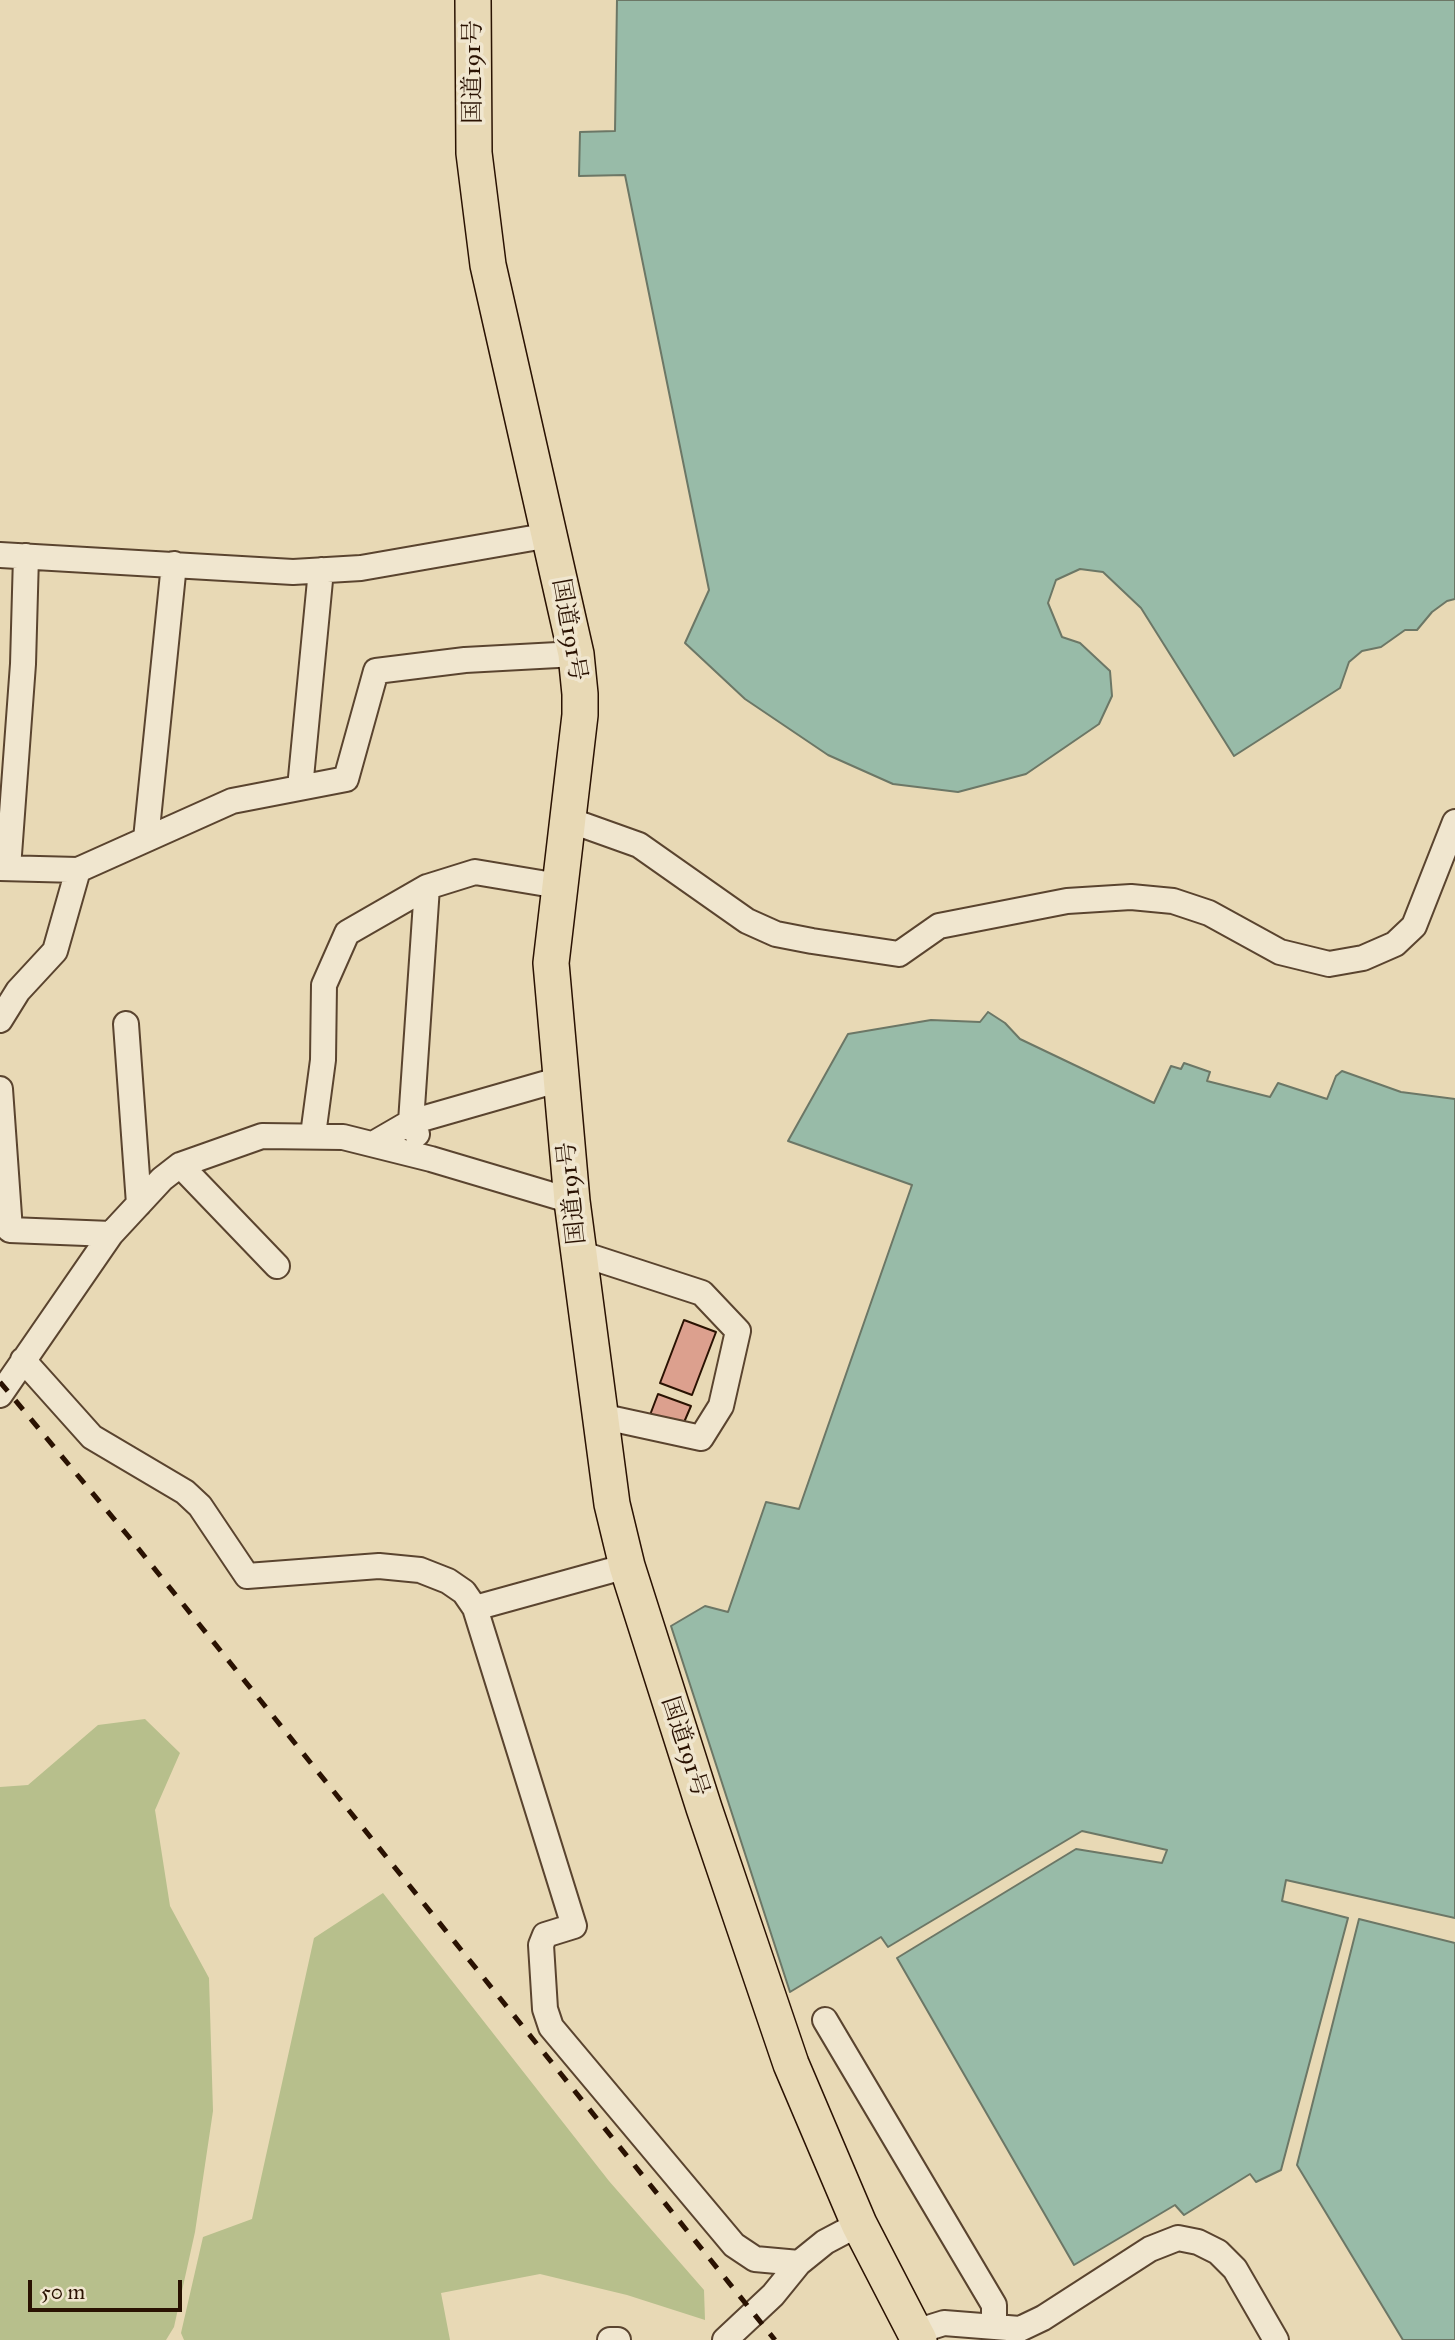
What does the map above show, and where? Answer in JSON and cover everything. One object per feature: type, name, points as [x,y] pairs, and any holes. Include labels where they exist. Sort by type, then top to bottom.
[{"type":"highway","name":"国道191号","points":[[473,0],[474,153],[488,265],[576,654],[580,715],[551,963],[572,1201],[612,1504],[627,1566],[704,1808],[791,2064],[859,2224],[917,2336]]},
{"type":"street","points":[[0,555],[293,572],[361,568],[550,536]]},
{"type":"street","points":[[26,556],[23,664],[4,868],[78,870],[232,801],[346,779],[376,671],[465,660],[576,654]]},
{"type":"street","points":[[146,839],[174,564]]},
{"type":"street","points":[[300,788],[321,570]]},
{"type":"street","points":[[569,820],[639,845],[747,921],[776,933],[812,941],[900,954],[939,926],[1067,901],[1131,897],[1173,901],[1209,913],[1280,952],[1329,964],[1363,958],[1395,944],[1414,926],[1455,822]]},
{"type":"street","points":[[0,1020],[18,991],[55,951],[78,870]]},
{"type":"street","points":[[313,1135],[323,1060],[324,985],[347,933],[427,887],[475,872],[559,886]]},
{"type":"street","points":[[427,887],[411,1122],[431,1158]]},
{"type":"street","points":[[125,1024],[139,1205]]},
{"type":"street","points":[[373,1144],[411,1122],[561,1079]]},
{"type":"street","points":[[0,1089],[5,1229],[111,1234]]},
{"type":"street","points":[[0,1395],[111,1234],[139,1205],[180,1165],[262,1136],[343,1137],[431,1158],[572,1201]]},
{"type":"street","points":[[180,1165],[277,1266]]},
{"type":"street","points":[[579,1254],[702,1293],[738,1331],[721,1406],[701,1438],[600,1416]]},
{"type":"street","points":[[23,1360],[92,1437],[185,1492],[200,1506],[247,1576],[379,1566],[420,1570],[456,1587],[475,1608],[574,1926],[545,1935],[541,1945],[545,2009],[551,2027],[734,2245],[755,2259],[799,2263]]},
{"type":"street","points":[[475,1608],[627,1566]]},
{"type":"street","points":[[825,2020],[993,2305],[995,2327]]},
{"type":"street","points":[[725,2340],[773,2295],[799,2263],[825,2242],[859,2224]]},
{"type":"street","points":[[917,2336],[944,2323],[1020,2329],[1043,2318],[1150,2249],[1178,2238],[1198,2242],[1219,2252],[1235,2269],[1276,2340]]},
{"type":"street","points":[[610,2340],[618,2340]]},
{"type":"shaded area","points":[[617,0],[1455,0],[1455,599],[1447,601],[1432,612],[1417,630],[1405,630],[1381,647],[1362,651],[1349,662],[1340,688],[1234,756],[1141,608],[1103,572],[1080,569],[1056,580],[1048,603],[1062,637],[1080,643],[1110,671],[1112,696],[1099,724],[1026,774],[958,792],[893,784],[828,755],[745,699],[685,643],[709,590],[625,175],[579,176],[580,132],[615,131]]},
{"type":"shaded area","points":[[988,1012],[1005,1023],[1020,1039],[1154,1103],[1171,1066],[1181,1069],[1184,1063],[1210,1072],[1207,1081],[1270,1097],[1278,1083],[1327,1099],[1336,1076],[1342,1071],[1401,1092],[1455,1099],[1455,1918],[1286,1880],[1282,1901],[1348,1918],[1281,2170],[1256,2182],[1250,2174],[1184,2215],[1175,2205],[1074,2265],[897,1958],[1076,1849],[1162,1863],[1167,1850],[1082,1831],[888,1947],[881,1937],[790,1992],[671,1626],[705,1606],[728,1612],[766,1502],[799,1509],[912,1185],[788,1141],[848,1034],[931,1020],[980,1022]]},
{"type":"shaded area","points":[[145,1719],[180,1753],[155,1810],[170,1906],[209,1978],[213,2111],[195,2232],[174,2327],[166,2340],[0,2340],[0,1787],[28,1785],[98,1725]]},
{"type":"shaded area","points":[[383,1893],[609,2181],[704,2290],[705,2320],[627,2295],[540,2274],[441,2293],[450,2340],[184,2340],[181,2333],[203,2237],[252,2219],[314,1938]]},
{"type":"shaded area","points":[[1359,1919],[1455,1943],[1455,2340],[1403,2340],[1297,2165]]},
{"type":"building","points":[[684,1320],[716,1332],[692,1395],[660,1383]]},
{"type":"building","points":[[658,1394],[691,1406],[682,1427],[650,1415]]},
{"type":"railway","points":[[0,1382],[129,1537],[775,2340]]}]
